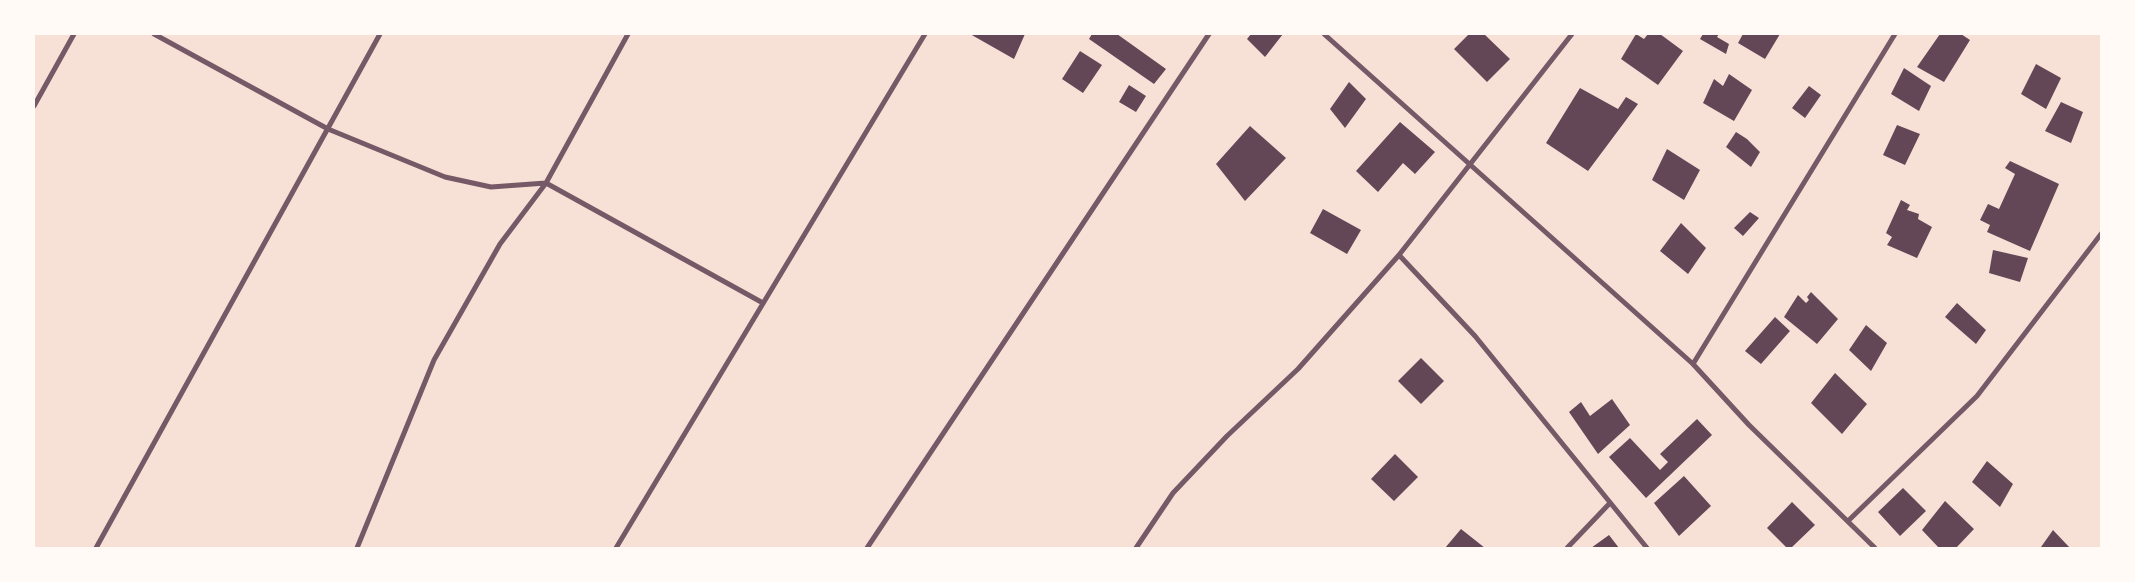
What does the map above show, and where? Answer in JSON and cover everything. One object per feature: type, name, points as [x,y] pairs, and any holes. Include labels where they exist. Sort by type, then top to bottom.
[{"type":"street","points":[[34,106],[74,34]]},
{"type":"street","points":[[154,34],[328,129],[445,177],[492,187],[546,183],[763,303]]},
{"type":"street","points":[[96,548],[380,34]]},
{"type":"street","points":[[357,548],[434,360],[500,244],[546,183],[628,34]]},
{"type":"street","points":[[616,548],[925,34]]},
{"type":"street","points":[[867,548],[1209,34]]},
{"type":"street","points":[[1324,34],[1471,163],[1693,364],[1749,424],[1875,548]]},
{"type":"street","points":[[1136,548],[1173,493],[1227,436],[1298,369],[1399,255],[1572,34]]},
{"type":"street","points":[[1693,364],[1895,34]]},
{"type":"street","points":[[1848,521],[1977,396],[2101,234]]},
{"type":"street","points":[[1399,255],[1475,336],[1647,548]]},
{"type":"street","points":[[1568,548],[1610,503]]},
{"type":"building","points":[[970,34],[1025,34],[1014,59]]},
{"type":"building","points":[[1092,34],[1117,34],[1166,69],[1154,84],[1089,39]]},
{"type":"building","points":[[1251,34],[1283,34],[1265,57],[1247,39]]},
{"type":"building","points":[[1469,34],[1484,34],[1510,59],[1487,82],[1454,49]]},
{"type":"building","points":[[1636,34],[1644,39],[1648,34],[1660,34],[1683,51],[1658,85],[1621,59]]},
{"type":"building","points":[[1703,34],[1719,34],[1717,37],[1729,44],[1726,54],[1700,39]]},
{"type":"building","points":[[1743,34],[1780,34],[1765,59],[1738,43]]},
{"type":"building","points":[[1940,34],[1961,34],[1970,40],[1944,82],[1917,67]]},
{"type":"building","points":[[1080,51],[1102,65],[1083,93],[1062,79]]},
{"type":"building","points":[[2036,64],[2061,78],[2046,109],[2021,94]]},
{"type":"building","points":[[1904,68],[1931,86],[1919,111],[1891,94]]},
{"type":"building","points":[[1729,74],[1752,90],[1734,121],[1703,103],[1714,79],[1723,86]]},
{"type":"building","points":[[1349,82],[1366,99],[1345,128],[1330,109]]},
{"type":"building","points":[[1129,85],[1146,96],[1136,112],[1119,102]]},
{"type":"building","points":[[1809,86],[1821,95],[1805,118],[1792,108]]},
{"type":"building","points":[[1580,88],[1618,109],[1626,97],[1638,104],[1588,171],[1546,143]]},
{"type":"building","points":[[2061,102],[2083,112],[2071,143],[2045,131]]},
{"type":"building","points":[[1400,122],[1435,152],[1415,174],[1403,163],[1378,192],[1356,171]]},
{"type":"building","points":[[1897,125],[1920,134],[1905,165],[1883,155]]},
{"type":"building","points":[[1250,126],[1286,158],[1245,201],[1216,164]]},
{"type":"building","points":[[1736,132],[1747,139],[1760,152],[1751,167],[1726,147]]},
{"type":"building","points":[[1667,149],[1700,170],[1684,200],[1652,180]]},
{"type":"building","points":[[2010,161],[2059,184],[2030,251],[1987,232],[1990,225],[1980,220],[1988,204],[1999,209],[2015,174],[2005,168]]},
{"type":"building","points":[[1901,200],[1910,205],[1907,210],[1919,214],[1918,219],[1932,227],[1917,258],[1887,245],[1892,237],[1886,233]]},
{"type":"building","points":[[1323,209],[1361,230],[1347,254],[1310,233]]},
{"type":"building","points":[[1750,212],[1759,218],[1743,236],[1734,228]]},
{"type":"building","points":[[1681,223],[1706,248],[1688,274],[1660,251]]},
{"type":"building","points":[[1993,250],[2028,258],[2020,282],[1989,273]]},
{"type":"building","points":[[1811,292],[1838,319],[1817,344],[1784,317],[1798,295],[1806,303],[1809,300],[1807,297]]},
{"type":"building","points":[[1957,303],[1986,330],[1976,344],[1945,317]]},
{"type":"building","points":[[1775,317],[1790,331],[1761,364],[1745,351]]},
{"type":"building","points":[[1866,325],[1887,343],[1871,371],[1849,350]]},
{"type":"building","points":[[1421,358],[1444,381],[1421,404],[1398,381]]},
{"type":"building","points":[[1835,373],[1867,404],[1842,434],[1811,403]]},
{"type":"building","points":[[1612,399],[1630,425],[1598,454],[1569,412],[1581,402],[1590,416]]},
{"type":"building","points":[[1697,419],[1712,435],[1646,498],[1609,457],[1630,438],[1660,470],[1668,462],[1660,454]]},
{"type":"building","points":[[1395,454],[1418,477],[1394,501],[1371,479]]},
{"type":"building","points":[[1987,461],[2013,484],[2000,507],[1972,482]]},
{"type":"building","points":[[1684,476],[1711,506],[1679,536],[1654,503]]},
{"type":"building","points":[[1903,488],[1926,511],[1900,536],[1878,512]]},
{"type":"building","points":[[1945,501],[1974,529],[1956,548],[1939,548],[1922,530]]},
{"type":"building","points":[[1792,502],[1815,525],[1791,548],[1787,548],[1767,528]]},
{"type":"building","points":[[1461,529],[1485,548],[1445,548]]},
{"type":"building","points":[[2053,530],[2070,548],[2041,547]]},
{"type":"building","points":[[1609,535],[1619,548],[1591,548]]}]
